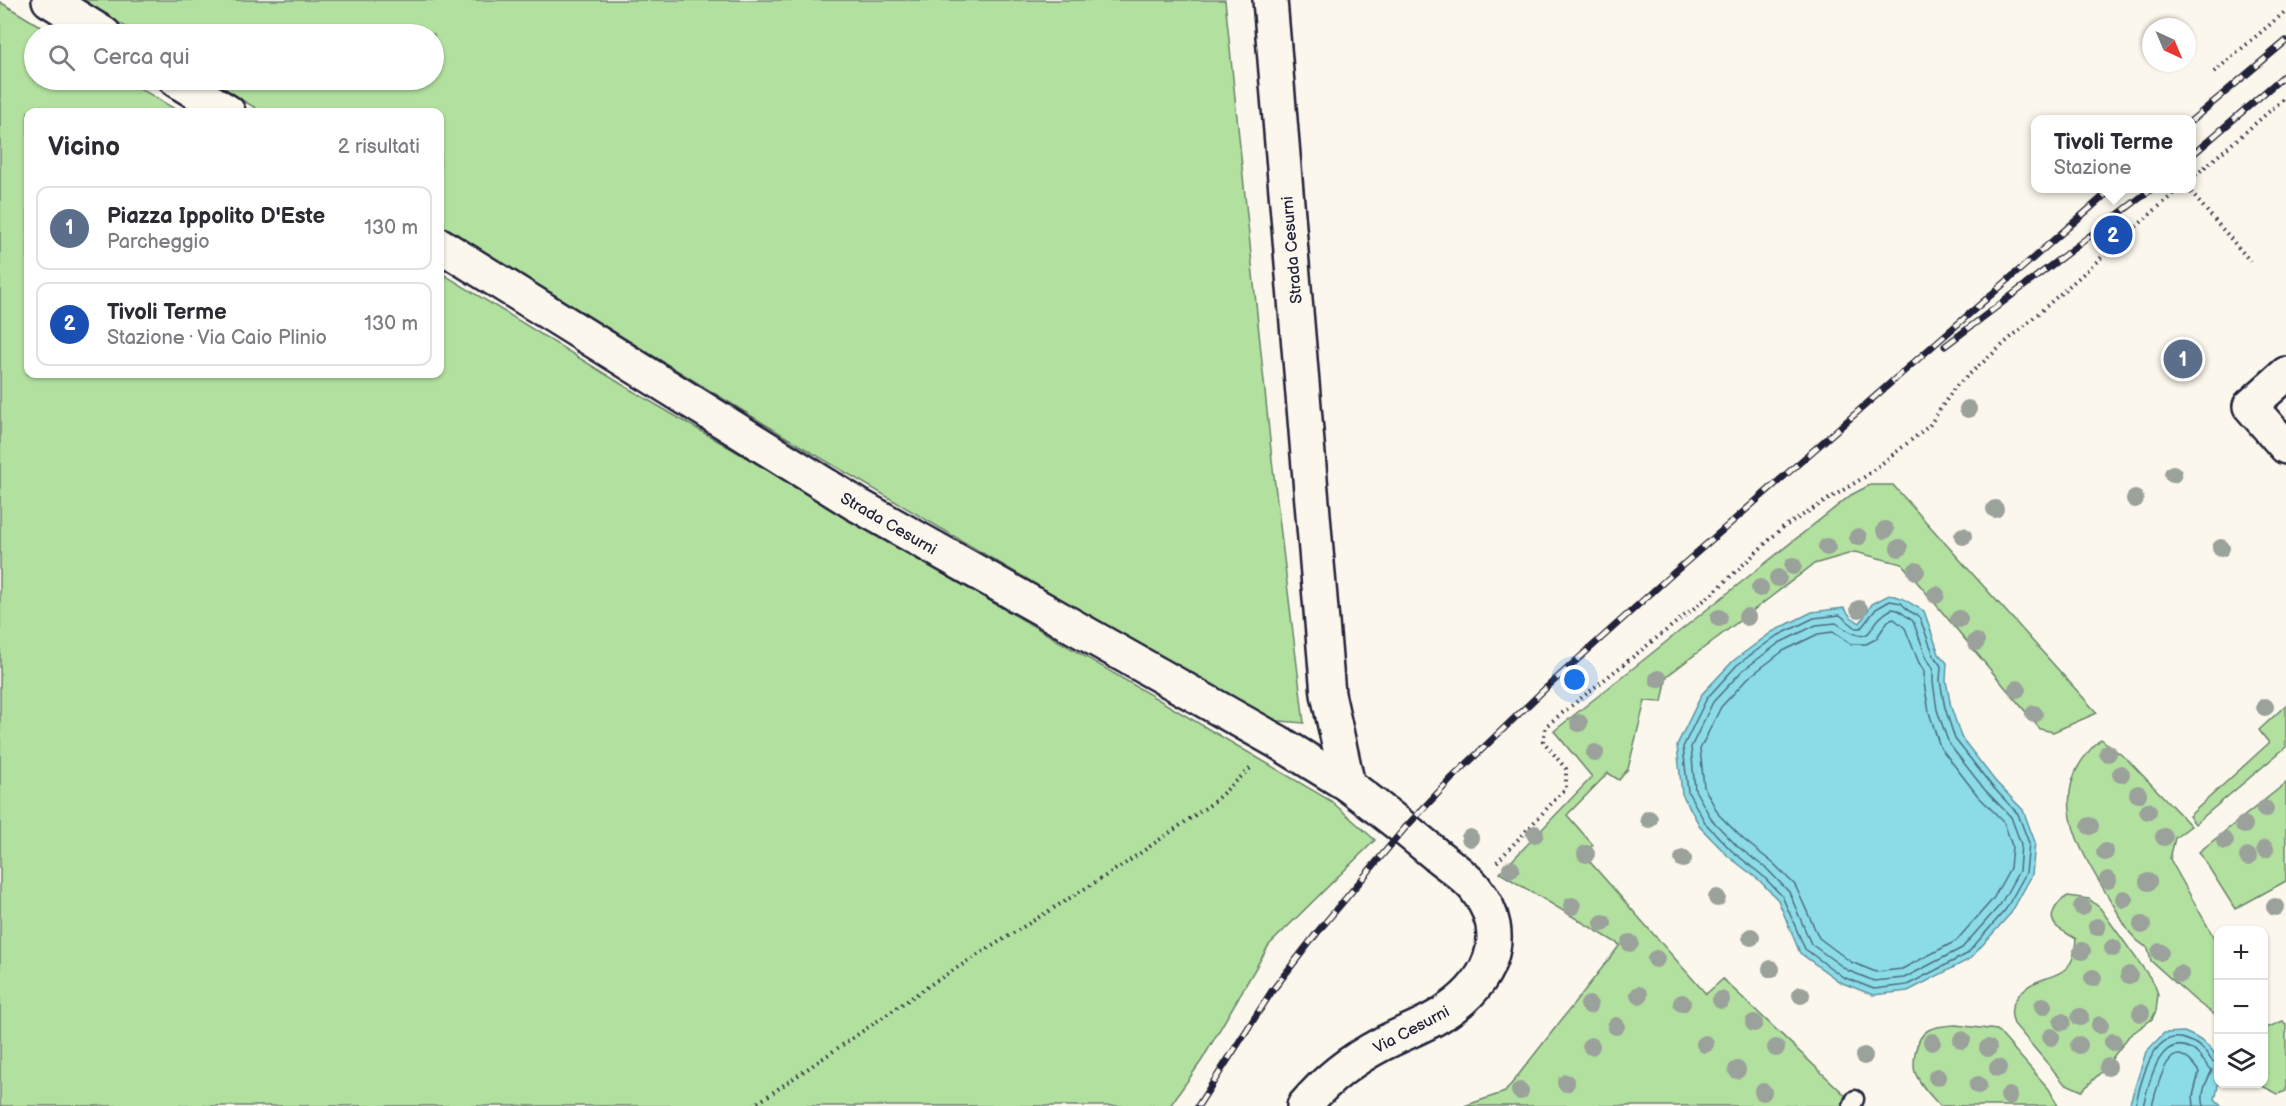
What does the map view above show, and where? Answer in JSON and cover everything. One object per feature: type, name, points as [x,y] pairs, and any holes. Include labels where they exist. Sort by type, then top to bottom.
[{"type":"street","points":[[49,0],[88,24]]},
{"type":"street","name":"Strada Cesurni","points":[[1270,0],[1328,694],[1348,785]]},
{"type":"street","points":[[192,90],[222,108]]},
{"type":"street","name":"Strada Cesurni","points":[[444,247],[856,504],[1278,742],[1348,785],[1405,828]]},
{"type":"street","points":[[2286,374],[2250,406],[2286,447]]},
{"type":"street","name":"Via Cesurni","points":[[1304,1106],[1331,1079],[1356,1059],[1383,1043],[1440,1016],[1461,1001],[1476,985],[1489,965],[1496,942],[1490,914],[1474,887],[1405,828]]},
{"type":"path","points":[[2214,72],[2286,11]]},
{"type":"path","points":[[2196,175],[2286,97]]},
{"type":"path","points":[[1474,887],[1566,788],[1566,769],[1543,741],[1546,726],[1712,594],[1782,528],[1866,476],[1929,426],[1955,387],[2175,193]]},
{"type":"path","points":[[2190,193],[2250,261]]},
{"type":"path","points":[[753,1106],[936,981],[1123,865],[1211,804],[1278,742]]},
{"type":"green space","points":[[82,0],[1225,0],[1272,460],[1304,723],[1267,720],[799,445],[444,227],[444,108],[255,108],[226,90],[444,90],[444,24],[121,24]]},
{"type":"green space","points":[[0,2],[36,24],[24,24],[24,90],[143,90],[173,108],[24,108],[24,378],[444,378],[444,274],[631,390],[1331,801],[1375,840],[1269,945],[1202,1060],[1170,1106],[0,1106]]},
{"type":"green space","points":[[1870,485],[1893,485],[2097,713],[2053,732],[2040,729],[1902,564],[1855,552],[1814,564],[1667,676],[1662,702],[1645,701],[1628,769],[1619,780],[1608,773],[1567,815],[1593,845],[1583,854],[1706,994],[1723,979],[1845,1095],[1841,1106],[1464,1106],[1505,1092],[1620,945],[1500,873],[1592,777],[1554,731],[1851,495]]},
{"type":"green space","points":[[2286,705],[2286,747],[2195,824],[2189,816],[2269,743],[2259,730]]},
{"type":"green space","points":[[2101,739],[2128,760],[2191,826],[2175,838],[2170,859],[2214,938],[2214,1014],[2151,961],[2148,948],[2136,940],[2128,930],[2089,864],[2072,822],[2069,801],[2073,780],[2083,759]]},
{"type":"green space","points":[[2286,783],[2286,881],[2235,909],[2199,852]]},
{"type":"green space","points":[[2068,896],[2089,899],[2100,908],[2154,983],[2158,994],[2156,1011],[2152,1019],[2129,1036],[2104,1069],[2082,1091],[2064,1083],[2014,1024],[2012,1015],[2013,1004],[2021,992],[2036,982],[2060,973],[2072,960],[2076,939],[2058,928],[2053,919],[2054,910]]},
{"type":"green space","points":[[2283,1021],[2286,1025],[2286,1091],[2278,1094],[2266,1088],[2268,1088],[2268,1027]]},
{"type":"green space","points":[[1956,1025],[1997,1030],[2049,1089],[2058,1106],[1940,1106],[1917,1076],[1914,1067],[1915,1053],[1920,1038],[1928,1030],[1940,1026]]},
{"type":"water","points":[[1889,595],[1904,599],[1924,611],[1939,654],[1947,663],[1946,681],[1951,707],[1961,737],[1995,781],[2023,810],[2035,842],[2032,875],[2011,913],[1970,959],[1908,991],[1873,995],[1840,982],[1800,953],[1778,900],[1759,880],[1728,856],[1701,828],[1682,794],[1677,745],[1702,694],[1733,661],[1772,632],[1812,612],[1844,608],[1860,623],[1872,604]]},
{"type":"water","points":[[2184,1032],[2196,1037],[2212,1050],[2214,1054],[2214,1088],[2218,1088],[2215,1099],[2222,1106],[2129,1106],[2146,1052],[2164,1033]]},
{"type":"railway","points":[[2196,117],[2286,41]]},
{"type":"railway","points":[[2196,152],[2286,74]]},
{"type":"railway","points":[[1198,1106],[1272,991],[1320,929],[1405,828],[1452,778],[1547,687],[1669,577],[2107,193]]},
{"type":"railway","points":[[1945,346],[2146,193]]},
{"type":"place","name":"Tivoli Terme","points":[[2113,235]]},
{"type":"place","name":"Piazza Ippolito D'Este","points":[[2183,359]]}]
